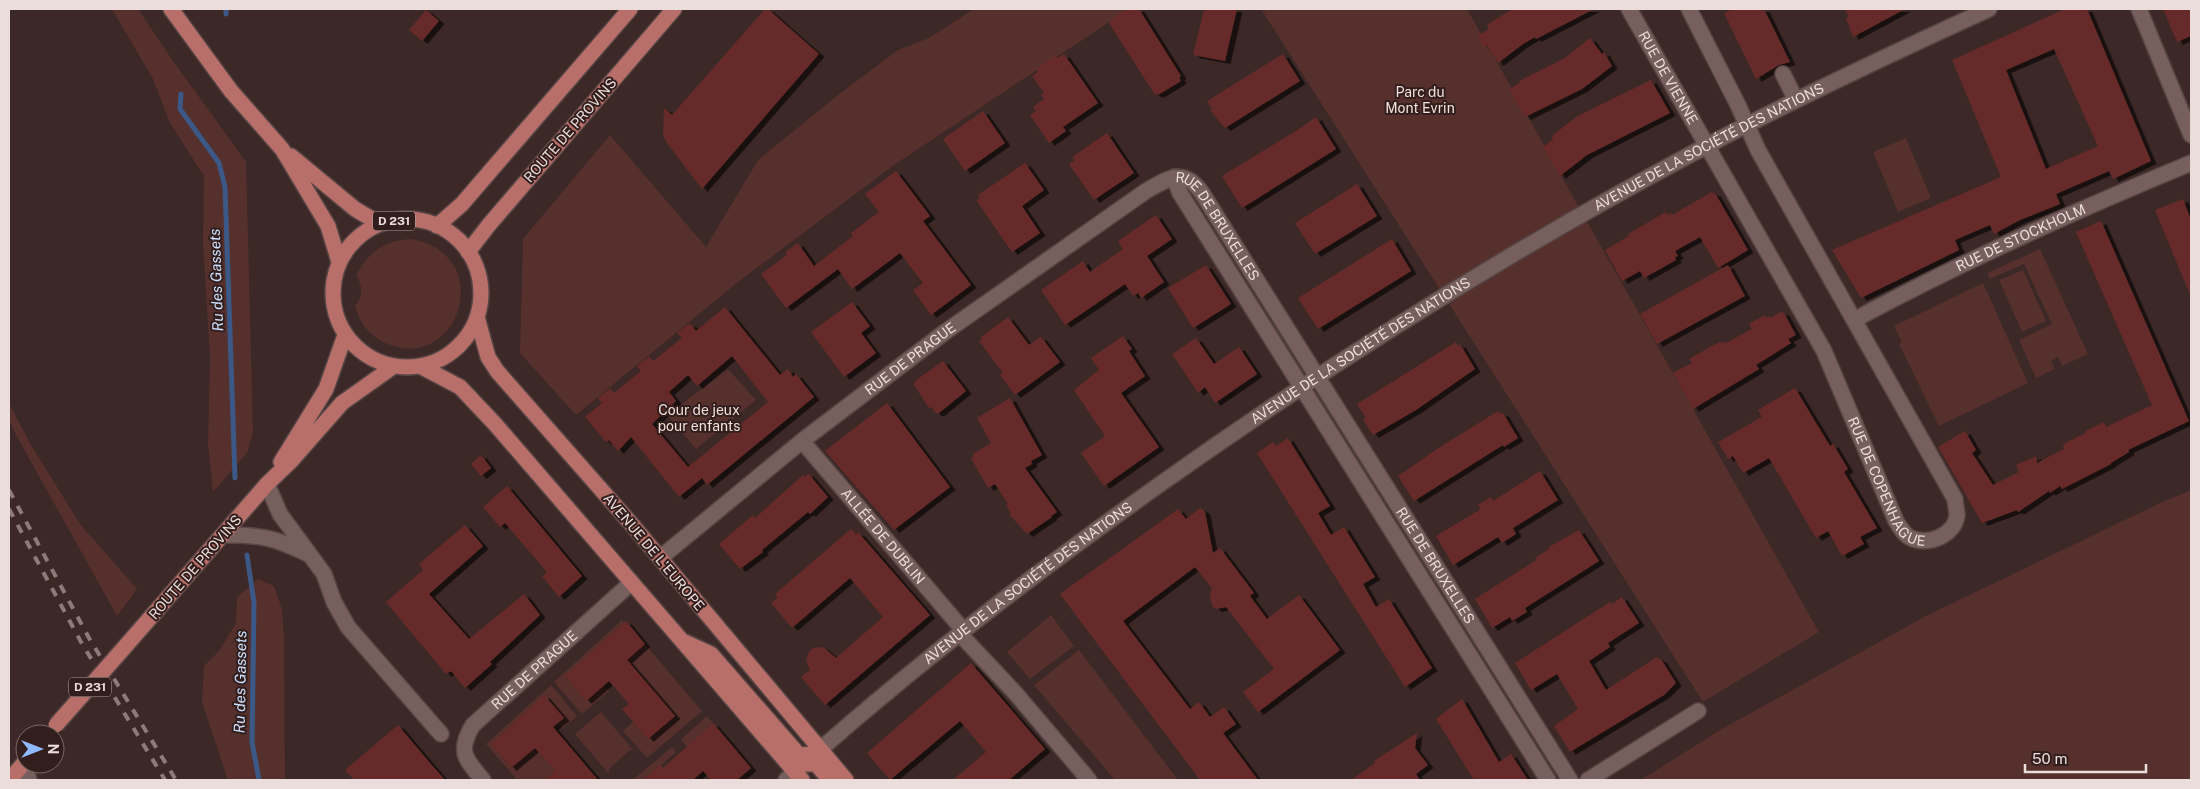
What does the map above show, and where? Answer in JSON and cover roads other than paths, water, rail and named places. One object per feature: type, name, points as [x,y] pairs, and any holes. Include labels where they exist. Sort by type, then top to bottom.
[{"type":"main road","points":[[172,9],[232,91],[282,149],[355,209],[380,224]]},
{"type":"main road","points":[[437,226],[462,204],[630,9]]},
{"type":"main road","name":"ROUTE DE PROVINS","points":[[468,252],[488,226],[674,9]]},
{"type":"main road","points":[[282,149],[328,226],[340,262]]},
{"type":"main road","name":"D 231","points":[[399,220],[418,220],[437,226],[454,236],[468,252],[478,272],[481,295],[477,317],[468,335],[455,350],[438,360],[420,366],[394,366],[375,360],[359,350],[345,335],[337,317],[333,298],[334,279],[340,262],[350,245],[364,233],[380,224],[399,220]]},
{"type":"main road","name":"AVENUE DE L'EUROPE","points":[[477,317],[488,358],[497,371],[660,558],[819,752],[846,780]]},
{"type":"main road","name":"ROUTE DE PROVINS","points":[[267,484],[326,389],[345,335]]},
{"type":"main road","name":"ROUTE DE PROVINS","points":[[57,724],[267,484],[291,462],[342,403],[394,366]]},
{"type":"main road","points":[[420,366],[446,379],[466,393],[495,424],[797,774],[816,764],[830,780]]},
{"type":"main road","points":[[681,640],[711,654],[799,755],[819,752]]},
{"type":"street","name":"RUE DE VIENNE","points":[[1629,9],[1707,146]]},
{"type":"street","points":[[1689,9],[1746,125]]},
{"type":"street","name":"AVENUE DE LA SOCIÉTÉ DES NATIONS","points":[[797,774],[819,752],[962,632],[1098,528],[1300,386],[1474,278],[1707,146],[1796,100],[1989,9]]},
{"type":"street","points":[[2138,9],[2191,135]]},
{"type":"street","points":[[1783,74],[1796,100]]},
{"type":"street","name":"RUE DE COPENHAGUE","points":[[1707,146],[1824,351],[1896,521],[1903,532],[1911,538],[1931,540],[1942,537],[1952,528],[1957,515],[1955,499],[1758,150],[1746,125]]},
{"type":"street","name":"RUE DE STOCKHOLM","points":[[1854,320],[1977,259],[2147,181],[2191,163]]},
{"type":"street","name":"RUE DE BRUXELLES","points":[[1548,780],[1180,193],[1174,177],[1183,176],[1196,184],[1570,780]]},
{"type":"street","name":"RUE DE PRAGUE","points":[[660,558],[802,441],[945,332],[1146,191],[1174,177]]},
{"type":"street","name":"ALLÉE DE DUBLIN","points":[[802,441],[1089,780]]},
{"type":"street","points":[[267,484],[280,514],[324,574],[334,602],[348,627],[441,734]]},
{"type":"street","points":[[223,535],[262,536],[290,544],[312,556]]},
{"type":"street","name":"RUE DE PRAGUE","points":[[482,780],[470,765],[463,750],[466,737],[473,726],[631,583]]},
{"type":"street","points":[[1588,780],[1698,711]]},
{"type":"waterway","name":"Ru des Gassets","points":[[226,9],[226,14]]},
{"type":"waterway","name":"Ru des Gassets","points":[[181,94],[180,109],[219,163],[225,187],[235,478]]},
{"type":"waterway","name":"Ru des Gassets","points":[[247,555],[254,603],[252,742],[259,780]]},
{"type":"railway","points":[[9,490],[89,638],[176,780]]},
{"type":"railway","points":[[9,509],[81,642],[165,780]]},
{"type":"park label","name":"Parc du Mont Evrin","points":[[1420,100]]},
{"type":"park label","name":"Cour de jeux pour enfants","points":[[699,418]]}]
